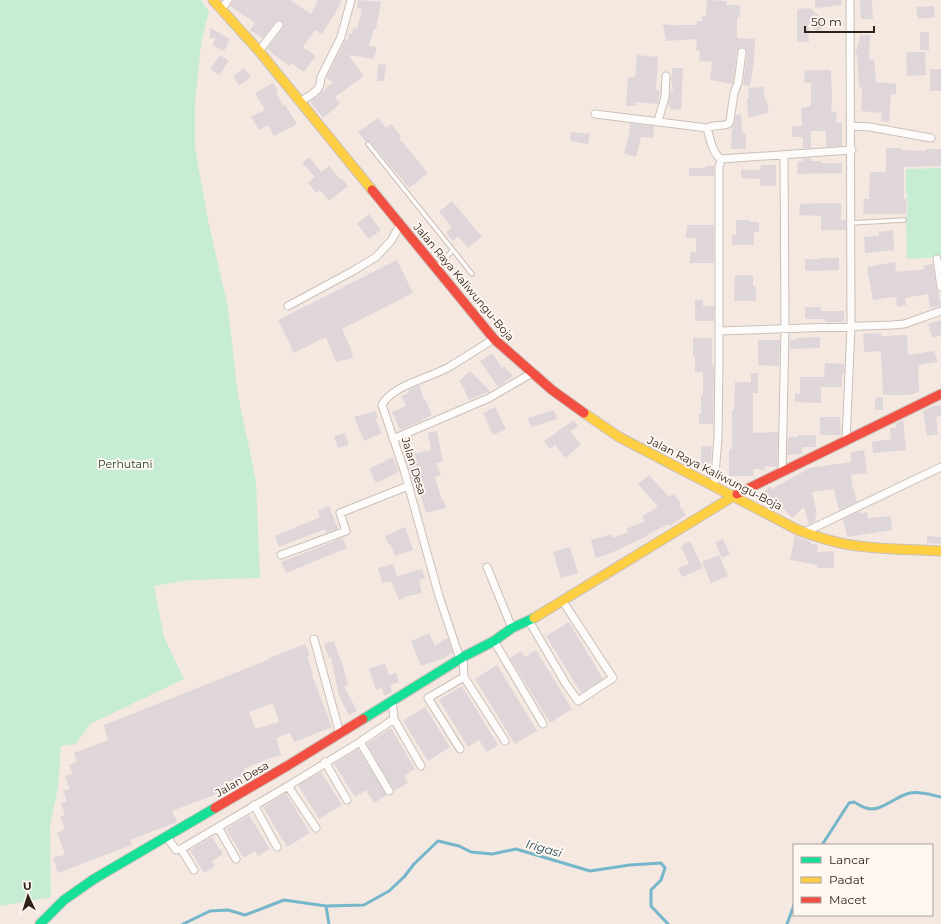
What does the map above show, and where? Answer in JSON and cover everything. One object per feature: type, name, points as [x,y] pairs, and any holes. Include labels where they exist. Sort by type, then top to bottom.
[{"type":"street","name":"Jalan Raya Kaliwungu-Boja","points":[[213,0],[259,51],[299,102],[494,339],[552,390],[619,437],[714,487],[805,532],[820,538],[846,544],[883,548],[941,551]]},
{"type":"street","points":[[222,9],[228,0]]},
{"type":"street","points":[[299,102],[311,95],[320,85],[321,77],[341,37],[351,0]]},
{"type":"street","points":[[846,440],[851,327],[852,126],[850,0]]},
{"type":"street","points":[[259,51],[279,25]]},
{"type":"street","points":[[595,114],[707,128],[715,125],[725,126],[730,121],[734,93],[738,83],[742,52]]},
{"type":"street","points":[[658,121],[665,97],[666,76]]},
{"type":"street","points":[[852,126],[870,127],[931,138]]},
{"type":"street","points":[[707,128],[717,157],[721,159],[852,150]]},
{"type":"street","points":[[782,472],[784,155]]},
{"type":"street","points":[[714,487],[718,438],[721,159]]},
{"type":"street","points":[[288,306],[354,271],[376,257],[390,241],[400,225]]},
{"type":"street","points":[[937,259],[941,287]]},
{"type":"street","points":[[719,331],[904,324],[941,311]]},
{"type":"street","name":"Jalan Desa","points":[[462,658],[439,596],[408,486],[382,405],[385,399],[403,387],[448,368],[494,339]]},
{"type":"street","points":[[393,439],[489,398],[532,373]]},
{"type":"street","name":"Jalan Desa","points":[[40,924],[64,900],[94,879],[340,734],[462,658],[494,641],[512,628],[529,621],[733,496],[941,394]]},
{"type":"street","points":[[805,532],[941,466]]},
{"type":"street","points":[[281,555],[346,531],[340,513],[408,486]]},
{"type":"street","points":[[487,567],[512,628]]},
{"type":"street","points":[[529,621],[566,684],[578,701],[613,678],[562,600]]},
{"type":"street","points":[[314,639],[340,734]]},
{"type":"street","points":[[494,641],[543,724]]},
{"type":"street","points":[[462,658],[464,676],[505,741]]},
{"type":"street","points":[[460,749],[428,698],[464,676]]},
{"type":"street","points":[[392,701],[394,719],[421,766]]},
{"type":"street","points":[[167,837],[176,850],[181,849],[288,786],[360,742],[394,719]]},
{"type":"street","points":[[360,742],[389,791]]},
{"type":"street","points":[[325,762],[347,800]]},
{"type":"street","points":[[288,786],[316,828]]},
{"type":"street","points":[[254,805],[277,847]]},
{"type":"street","points":[[218,827],[236,859]]},
{"type":"street","points":[[181,849],[194,870]]},
{"type":"lane","points":[[368,144],[472,274]]},
{"type":"lane","points":[[851,223],[904,220]]},
{"type":"lane","points":[[436,268],[453,250]]},
{"type":"green space","name":"Perhutani","points":[[0,0],[201,0],[209,12],[201,44],[195,105],[195,148],[208,220],[228,308],[238,395],[256,481],[260,578],[190,580],[154,586],[164,637],[184,679],[90,724],[76,744],[61,746],[58,788],[50,825],[51,897],[0,906]]},
{"type":"green space","points":[[941,168],[941,257],[907,259],[906,223],[908,204],[906,169]]},
{"type":"building","points":[[234,0],[290,0],[311,14],[318,0],[342,0],[322,34],[315,30],[303,47],[316,56],[304,72],[291,63],[289,66],[267,49],[283,28],[284,25],[282,21],[279,20],[275,22],[263,38],[250,30],[255,23],[230,6]]},
{"type":"building","points":[[358,0],[381,2],[376,29],[374,29],[369,46],[377,47],[374,59],[348,55],[364,76],[335,97],[340,104],[323,118],[310,102],[333,82],[326,78],[346,39],[348,40],[349,33],[352,34],[354,28],[357,29],[362,9],[357,8]]},
{"type":"building","points":[[707,0],[727,1],[726,5],[740,5],[740,17],[737,17],[737,38],[755,39],[754,60],[750,86],[743,85],[747,53],[745,48],[740,47],[737,51],[732,84],[710,80],[712,62],[699,61],[700,51],[696,50],[697,39],[666,41],[663,24],[676,26],[697,25],[697,21],[702,21],[702,16],[706,16]]},
{"type":"building","points":[[815,0],[841,0],[842,5],[815,8]]},
{"type":"building","points":[[860,0],[872,0],[873,19],[861,19]]},
{"type":"building","points":[[934,6],[935,17],[918,19],[916,7]]},
{"type":"building","points":[[810,8],[827,23],[818,32],[808,23],[809,42],[797,42],[797,9]]},
{"type":"building","points":[[210,28],[230,39],[224,51],[212,45],[216,38],[210,38]]},
{"type":"building","points":[[920,32],[929,32],[929,50],[920,50]]},
{"type":"building","points":[[860,35],[870,35],[869,60],[874,59],[876,82],[896,84],[896,94],[891,94],[889,122],[881,121],[882,113],[861,111],[862,88],[859,87],[857,55],[855,54]]},
{"type":"building","points":[[906,52],[925,52],[926,75],[907,76]]},
{"type":"building","points":[[220,55],[229,61],[219,75],[210,69]]},
{"type":"building","points":[[637,55],[658,57],[656,90],[660,91],[658,104],[636,102],[636,106],[626,106],[628,77],[635,77]]},
{"type":"building","points":[[378,64],[386,65],[384,81],[377,81]]},
{"type":"building","points":[[244,68],[251,77],[239,86],[233,76]]},
{"type":"building","points":[[672,68],[683,68],[681,110],[670,109],[670,105],[668,105],[670,91],[673,91],[671,79]]},
{"type":"building","points":[[930,69],[941,69],[941,91],[930,91]]},
{"type":"building","points":[[805,70],[831,70],[831,111],[837,112],[836,123],[842,123],[842,146],[826,147],[826,131],[811,131],[811,148],[803,148],[803,137],[792,137],[792,126],[802,126],[801,108],[811,106],[811,83],[804,83]]},
{"type":"building","points":[[273,83],[278,92],[276,93],[283,106],[285,105],[297,124],[274,136],[268,125],[259,130],[251,117],[265,110],[255,93]]},
{"type":"building","points":[[764,87],[764,98],[766,98],[769,113],[748,117],[748,88]]},
{"type":"building","points":[[741,114],[742,133],[746,133],[746,149],[731,149],[732,127],[735,122],[736,115]]},
{"type":"building","points":[[378,118],[386,128],[391,124],[401,136],[399,138],[428,173],[409,188],[370,141],[366,142],[358,132]]},
{"type":"building","points":[[630,123],[654,126],[653,138],[641,137],[636,157],[624,154]]},
{"type":"building","points":[[571,132],[590,134],[588,144],[570,141]]},
{"type":"building","points":[[886,148],[926,151],[926,149],[941,149],[941,166],[904,167],[904,199],[907,199],[906,214],[863,214],[864,199],[869,199],[870,172],[886,172]]},
{"type":"building","points":[[309,157],[321,172],[329,166],[348,186],[329,201],[320,190],[316,193],[308,183],[315,177],[302,163]]},
{"type":"building","points":[[803,158],[811,158],[811,161],[821,161],[821,163],[842,163],[842,173],[797,174],[798,161],[803,161]]},
{"type":"building","points":[[761,165],[776,165],[776,186],[760,186],[760,179],[741,178],[741,170],[760,170]]},
{"type":"building","points":[[705,166],[714,166],[714,176],[689,176],[689,168],[705,168]]},
{"type":"building","points":[[452,201],[482,237],[468,248],[458,236],[453,241],[446,232],[452,227],[439,212]]},
{"type":"building","points":[[841,203],[841,220],[846,220],[846,230],[821,230],[821,216],[799,215],[800,204]]},
{"type":"building","points":[[369,214],[381,230],[369,239],[357,224]]},
{"type":"building","points":[[736,220],[750,220],[750,222],[759,222],[759,232],[754,232],[754,245],[732,245],[732,235],[736,235]]},
{"type":"building","points":[[687,225],[714,225],[714,263],[690,263],[690,252],[696,252],[696,238],[686,238]]},
{"type":"building","points":[[893,230],[894,250],[865,253],[864,237],[879,236],[879,232]]},
{"type":"building","points":[[839,258],[839,270],[805,271],[805,259]]},
{"type":"building","points":[[397,260],[413,293],[342,329],[349,344],[353,358],[336,362],[326,337],[294,353],[278,320]]},
{"type":"building","points":[[895,262],[896,272],[925,269],[924,266],[933,264],[936,288],[941,306],[930,308],[928,294],[905,298],[906,305],[897,307],[896,297],[873,300],[867,267]]},
{"type":"building","points":[[735,275],[753,275],[753,286],[756,286],[756,301],[734,301]]},
{"type":"building","points":[[695,300],[703,300],[703,306],[714,306],[714,321],[695,321]]},
{"type":"building","points":[[805,307],[821,307],[821,311],[844,311],[844,322],[825,322],[825,319],[805,319]]},
{"type":"building","points":[[941,320],[941,335],[932,338],[928,324]]},
{"type":"building","points":[[881,333],[881,336],[907,335],[908,355],[934,351],[938,362],[918,365],[919,392],[909,395],[883,395],[881,351],[864,352],[863,334]]},
{"type":"building","points":[[820,337],[820,348],[790,349],[790,340],[796,340],[796,338]]},
{"type":"building","points":[[693,338],[712,338],[712,365],[714,365],[713,424],[699,424],[699,414],[701,414],[701,395],[703,395],[703,372],[695,372]]},
{"type":"building","points":[[758,340],[780,340],[779,366],[758,365]]},
{"type":"building","points":[[492,353],[502,368],[504,366],[513,376],[498,387],[480,361]]},
{"type":"building","points":[[825,363],[844,364],[842,387],[821,387],[821,403],[795,402],[795,394],[800,394],[800,377],[824,377]]},
{"type":"building","points":[[470,371],[490,391],[469,400],[459,381]]},
{"type":"building","points":[[751,373],[758,373],[758,393],[753,393],[753,433],[778,432],[777,467],[763,466],[766,470],[753,469],[753,476],[729,476],[729,449],[732,449],[732,410],[734,410],[735,382],[751,382]]},
{"type":"building","points":[[419,385],[424,400],[425,399],[432,415],[400,430],[392,412],[406,406],[401,396],[409,393],[408,390]]},
{"type":"building","points":[[883,397],[883,410],[875,410],[875,398]]},
{"type":"building","points":[[941,405],[941,416],[936,417],[938,434],[927,436],[923,411],[933,406]]},
{"type":"building","points":[[495,407],[506,429],[493,435],[483,413]]},
{"type":"building","points":[[554,410],[557,419],[531,427],[528,418]]},
{"type":"building","points":[[375,411],[378,418],[375,419],[382,433],[364,441],[354,417]]},
{"type":"building","points":[[820,417],[840,417],[841,435],[820,435]]},
{"type":"building","points":[[574,420],[578,427],[570,431],[581,445],[565,458],[555,445],[550,449],[544,441]]},
{"type":"building","points":[[903,420],[906,450],[873,453],[872,442],[891,439],[890,428],[896,428],[896,424]]},
{"type":"building","points":[[437,431],[443,462],[436,463],[441,475],[435,477],[442,501],[444,500],[446,508],[426,513],[419,489],[415,491],[404,456],[431,450],[428,433]]},
{"type":"building","points":[[345,433],[349,445],[338,448],[334,436]]},
{"type":"building","points":[[798,435],[816,435],[816,447],[802,447],[802,454],[787,455],[788,437],[798,437]]},
{"type":"building","points":[[701,446],[712,446],[711,460],[702,473],[701,472]]},
{"type":"building","points":[[864,450],[867,473],[851,475],[853,490],[857,502],[839,510],[834,489],[812,492],[817,514],[815,514],[816,521],[809,525],[804,507],[792,518],[778,503],[775,506],[763,493],[770,486],[772,489],[810,468],[851,462],[851,452]]},
{"type":"building","points":[[393,457],[399,472],[376,483],[369,469]]},
{"type":"building","points":[[649,475],[669,497],[674,493],[681,504],[679,505],[686,515],[670,526],[669,524],[611,553],[596,558],[591,540],[612,534],[613,538],[628,532],[626,529],[645,521],[642,516],[658,507],[638,484]]},
{"type":"building","points":[[329,506],[338,529],[326,533],[325,529],[279,547],[275,536],[320,517],[318,511]]},
{"type":"building","points":[[860,511],[860,514],[867,512],[868,518],[891,516],[892,530],[847,537],[843,519]]},
{"type":"building","points":[[405,527],[413,550],[395,556],[390,543],[388,544],[385,536]]},
{"type":"building","points":[[795,536],[811,542],[811,544],[818,545],[817,552],[834,551],[834,568],[817,568],[817,565],[790,560]]},
{"type":"building","points":[[927,536],[941,537],[941,544],[927,543]]},
{"type":"building","points":[[342,538],[347,548],[286,573],[281,562]]},
{"type":"building","points":[[723,539],[730,554],[722,558],[715,542]]},
{"type":"building","points":[[690,541],[703,568],[682,577],[678,568],[689,564],[681,546]]},
{"type":"building","points":[[570,547],[578,573],[561,578],[553,552]]},
{"type":"building","points":[[719,555],[728,576],[711,583],[702,562]]},
{"type":"building","points":[[393,564],[397,576],[422,569],[425,578],[419,580],[422,593],[408,596],[399,600],[391,581],[382,583],[378,568]]},
{"type":"building","points":[[569,622],[603,679],[581,693],[546,636]]},
{"type":"building","points":[[429,633],[435,646],[448,638],[453,653],[442,659],[421,666],[411,641]]},
{"type":"building","points":[[334,641],[342,662],[348,685],[344,686],[357,711],[349,715],[339,696],[331,657],[329,658],[324,644]]},
{"type":"building","points":[[305,644],[310,656],[307,657],[313,674],[312,675],[332,727],[294,742],[290,733],[276,738],[281,755],[244,769],[249,780],[240,785],[172,811],[177,822],[130,840],[132,845],[58,873],[53,858],[65,854],[57,833],[65,829],[60,817],[65,815],[61,804],[67,801],[63,791],[70,789],[65,776],[73,774],[69,765],[77,762],[74,753],[108,740],[104,725],[268,660],[267,659]],"holes":[[[273,703],[279,722],[256,729],[249,712]]]},
{"type":"building","points":[[536,650],[572,709],[550,723],[510,658],[521,651],[525,657]]},
{"type":"building","points":[[385,663],[389,675],[396,673],[399,682],[390,685],[392,692],[384,696],[382,688],[376,690],[369,669]]},
{"type":"building","points":[[497,665],[537,731],[515,744],[475,679]]},
{"type":"building","points":[[462,686],[498,745],[487,752],[479,740],[468,747],[439,700]]},
{"type":"building","points":[[425,707],[450,747],[428,761],[403,721]]},
{"type":"building","points":[[391,728],[415,769],[404,776],[408,783],[394,791],[367,744]]},
{"type":"building","points":[[358,749],[387,795],[374,803],[366,790],[355,797],[334,764]]},
{"type":"building","points":[[321,772],[342,805],[319,819],[298,785]]},
{"type":"building","points":[[286,793],[310,833],[287,847],[263,807]]},
{"type":"building","points":[[249,815],[270,849],[258,856],[255,851],[244,858],[226,829]]},
{"type":"building","points":[[212,837],[223,854],[212,861],[215,866],[204,873],[190,850]]},
{"type":"waterway","points":[[823,844],[849,803],[854,802],[864,808],[872,809],[883,806],[910,793],[922,793],[941,797]]},
{"type":"waterway","name":"Irigasi","points":[[183,924],[210,911],[228,910],[245,915],[284,900],[326,906],[364,905],[389,891],[438,841],[459,846],[471,852],[492,854],[516,849],[590,871],[630,865],[661,863],[665,868],[661,880],[651,890],[651,906],[668,924]]},
{"type":"waterway","name":"Irigasi","points":[[326,906],[329,924]]},
{"type":"waterway","points":[[787,924],[793,908]]},
{"type":"traffic: fast","points":[[363,719],[463,657],[494,641],[512,628],[534,618]]},
{"type":"traffic: fast","points":[[40,924],[64,900],[94,879],[215,808]]},
{"type":"traffic: slow","points":[[213,0],[259,51],[372,190]]},
{"type":"traffic: slow","points":[[584,413],[619,437],[798,530],[827,540],[857,546],[941,551]]},
{"type":"traffic: slow","points":[[534,618],[737,494]]},
{"type":"traffic: jam","points":[[372,190],[494,339],[552,390],[584,413]]},
{"type":"traffic: jam","points":[[737,494],[941,394]]},
{"type":"traffic: jam","points":[[215,808],[363,719]]}]
